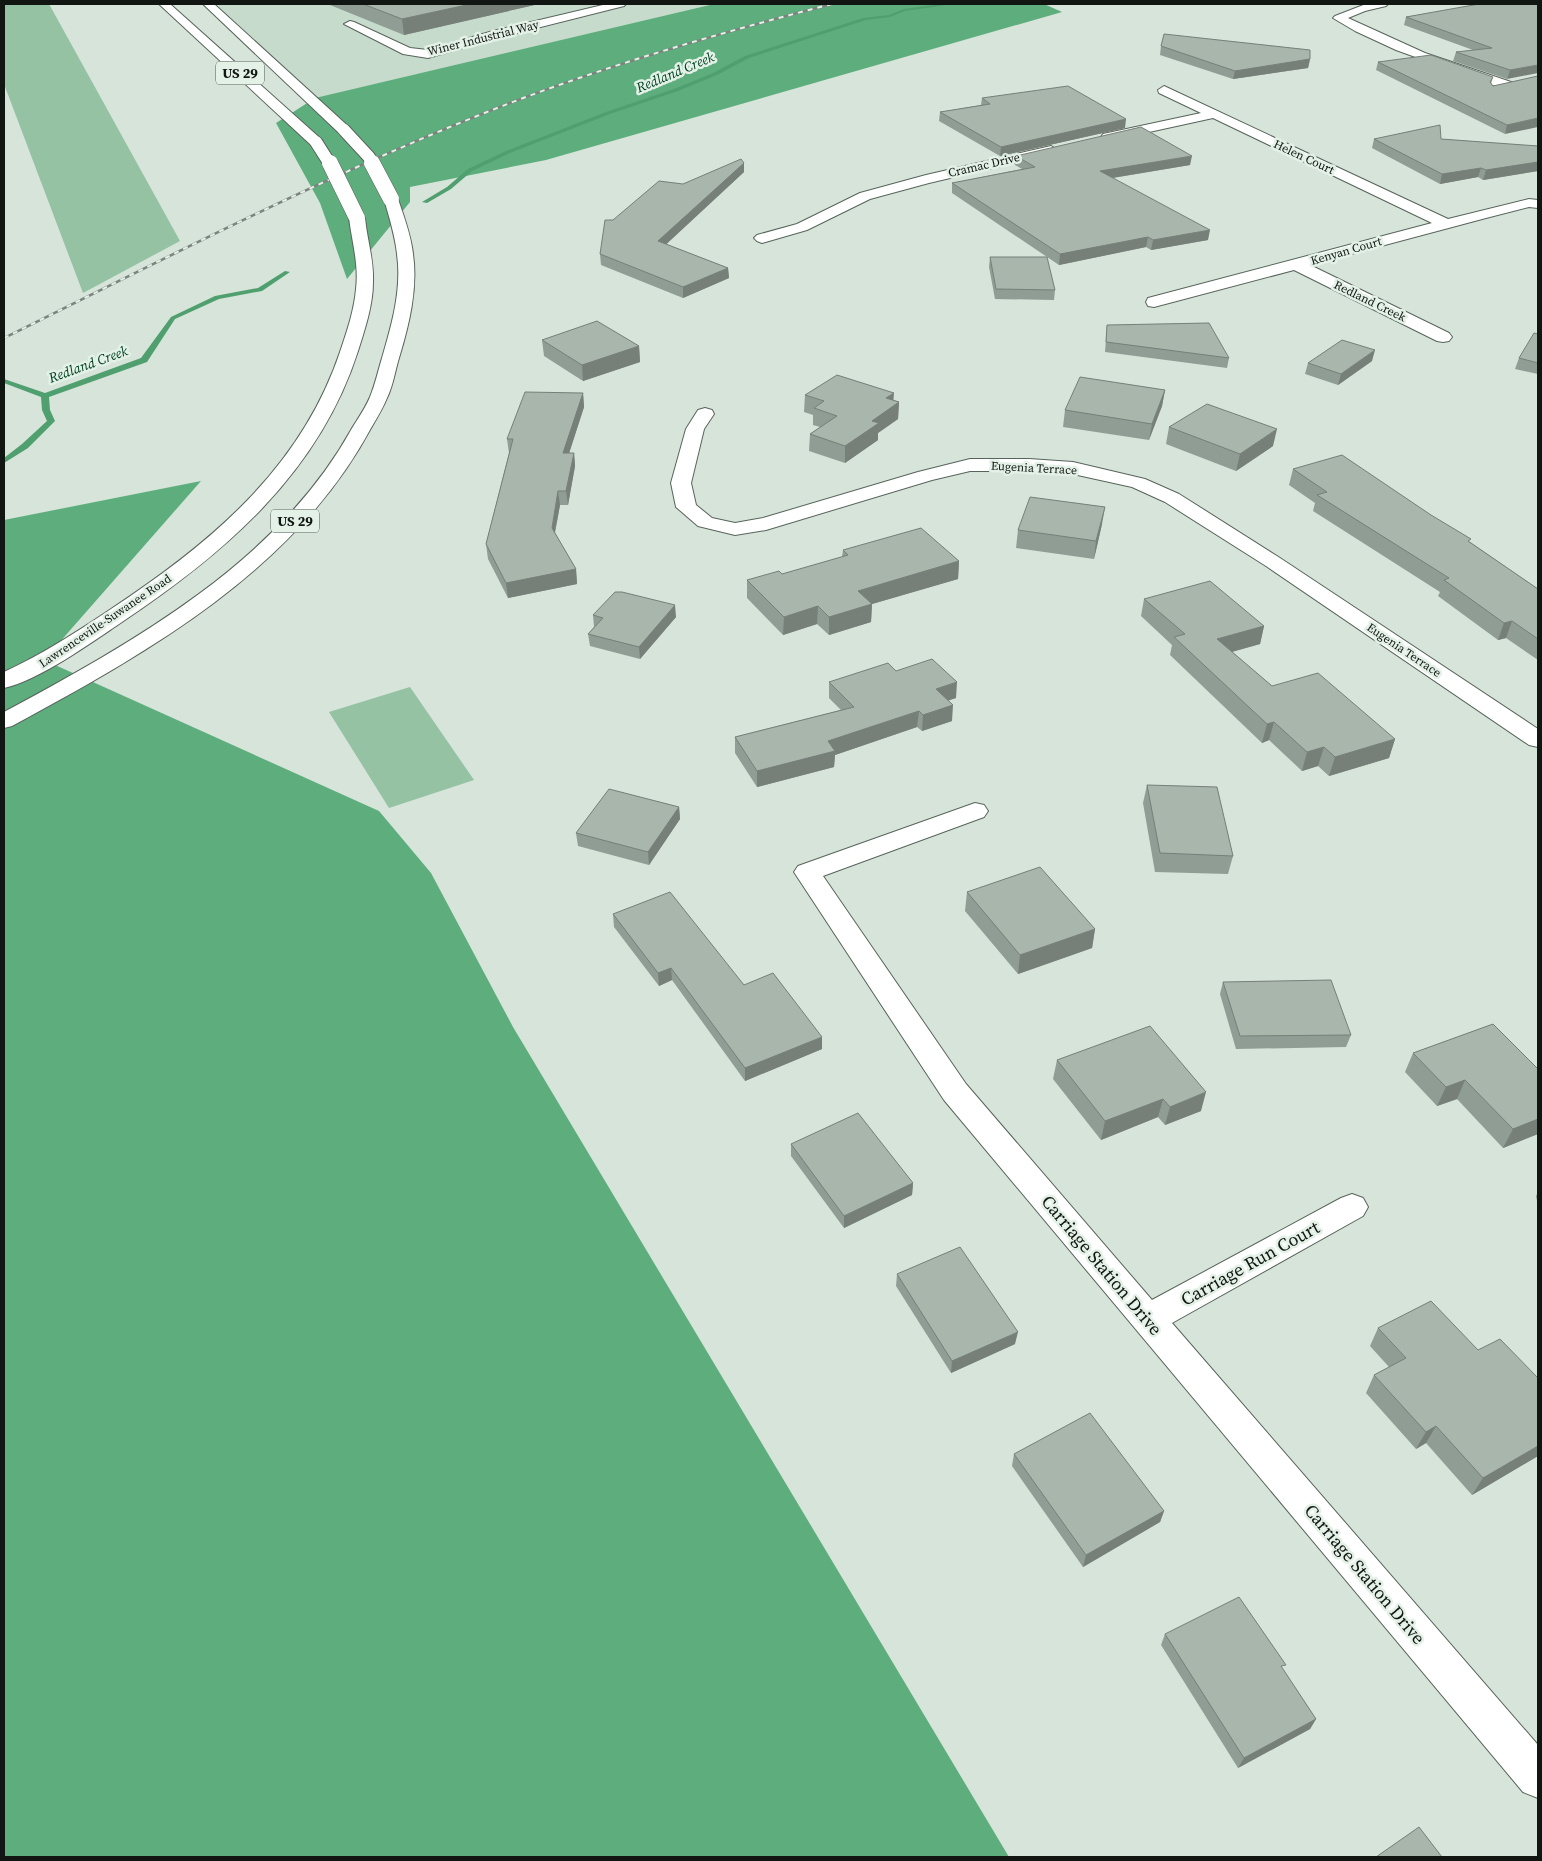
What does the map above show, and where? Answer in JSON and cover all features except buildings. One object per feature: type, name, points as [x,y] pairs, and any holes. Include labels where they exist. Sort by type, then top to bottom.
[{"type":"street","name":"Lawrenceville-Suwanee Road","points":[[4,681],[35,667],[142,599],[211,547],[263,498],[314,432],[335,391],[351,351],[360,312],[365,275],[356,218],[348,192],[316,142],[164,4]]},
{"type":"street","name":"US 29","points":[[4,720],[80,681],[169,625],[235,574],[281,535],[314,502],[343,464],[374,410],[390,368],[404,306],[406,262],[400,227],[391,200],[369,158],[344,130],[208,4]]},
{"type":"street","name":"Winer Industrial Way","points":[[350,24],[407,51],[428,54],[497,34],[620,4]]},
{"type":"street","points":[[1382,4],[1362,8],[1339,18],[1376,38],[1500,88],[1522,82]]},
{"type":"street","name":"Helen Court","points":[[1164,90],[1445,223]]},
{"type":"street","points":[[1096,140],[1214,114]]},
{"type":"street","name":"Cramac Drive","points":[[762,238],[802,227],[865,196],[926,179],[1067,146]]},
{"type":"street","name":"Kenyan Court","points":[[1154,302],[1297,265],[1445,223],[1529,203],[1538,204]]},
{"type":"street","name":"Redland Creek","points":[[1297,265],[1443,337]]},
{"type":"street","name":"Eugenia Terrace","points":[[705,414],[695,430],[681,483],[686,508],[705,522],[735,529],[766,524],[925,476],[970,465],[1029,465],[1073,468],[1138,483],[1172,498],[1273,562],[1538,740]]},
{"type":"street","name":"Carriage Station Drive","points":[[975,811],[807,872],[955,1092],[1538,1777]]},
{"type":"street","name":"Carriage Run Court","points":[[1148,1319],[1352,1207]]},
{"type":"shaded area","points":[[202,4],[714,4],[315,98]]},
{"type":"green space","points":[[4,4],[49,4],[180,241],[83,293],[4,84]]},
{"type":"green space","points":[[714,4],[1044,4],[1062,12],[546,160],[410,187],[410,202],[347,279],[320,203],[276,123],[315,98]]},
{"type":"green space","points":[[201,481],[44,660],[379,811],[431,873],[513,1027],[1009,1857],[4,1857],[4,520]]},
{"type":"green space","points":[[410,687],[474,780],[389,808],[329,712]]},
{"type":"waterway","name":"Redland Creek","points":[[425,202],[449,188],[470,170],[508,152],[608,113],[676,90],[715,74],[747,57],[865,19],[890,16],[904,10],[951,4]]},
{"type":"waterway","name":"Redland Creek","points":[[45,396],[144,360],[173,318],[217,297],[260,290],[287,272]]},
{"type":"waterway","points":[[4,381],[45,396]]},
{"type":"waterway","name":"Redland Creek","points":[[4,461],[25,446],[51,421],[46,410],[45,396]]},
{"type":"railway","points":[[4,338],[317,185],[445,129],[550,88],[629,61],[832,4]]}]
